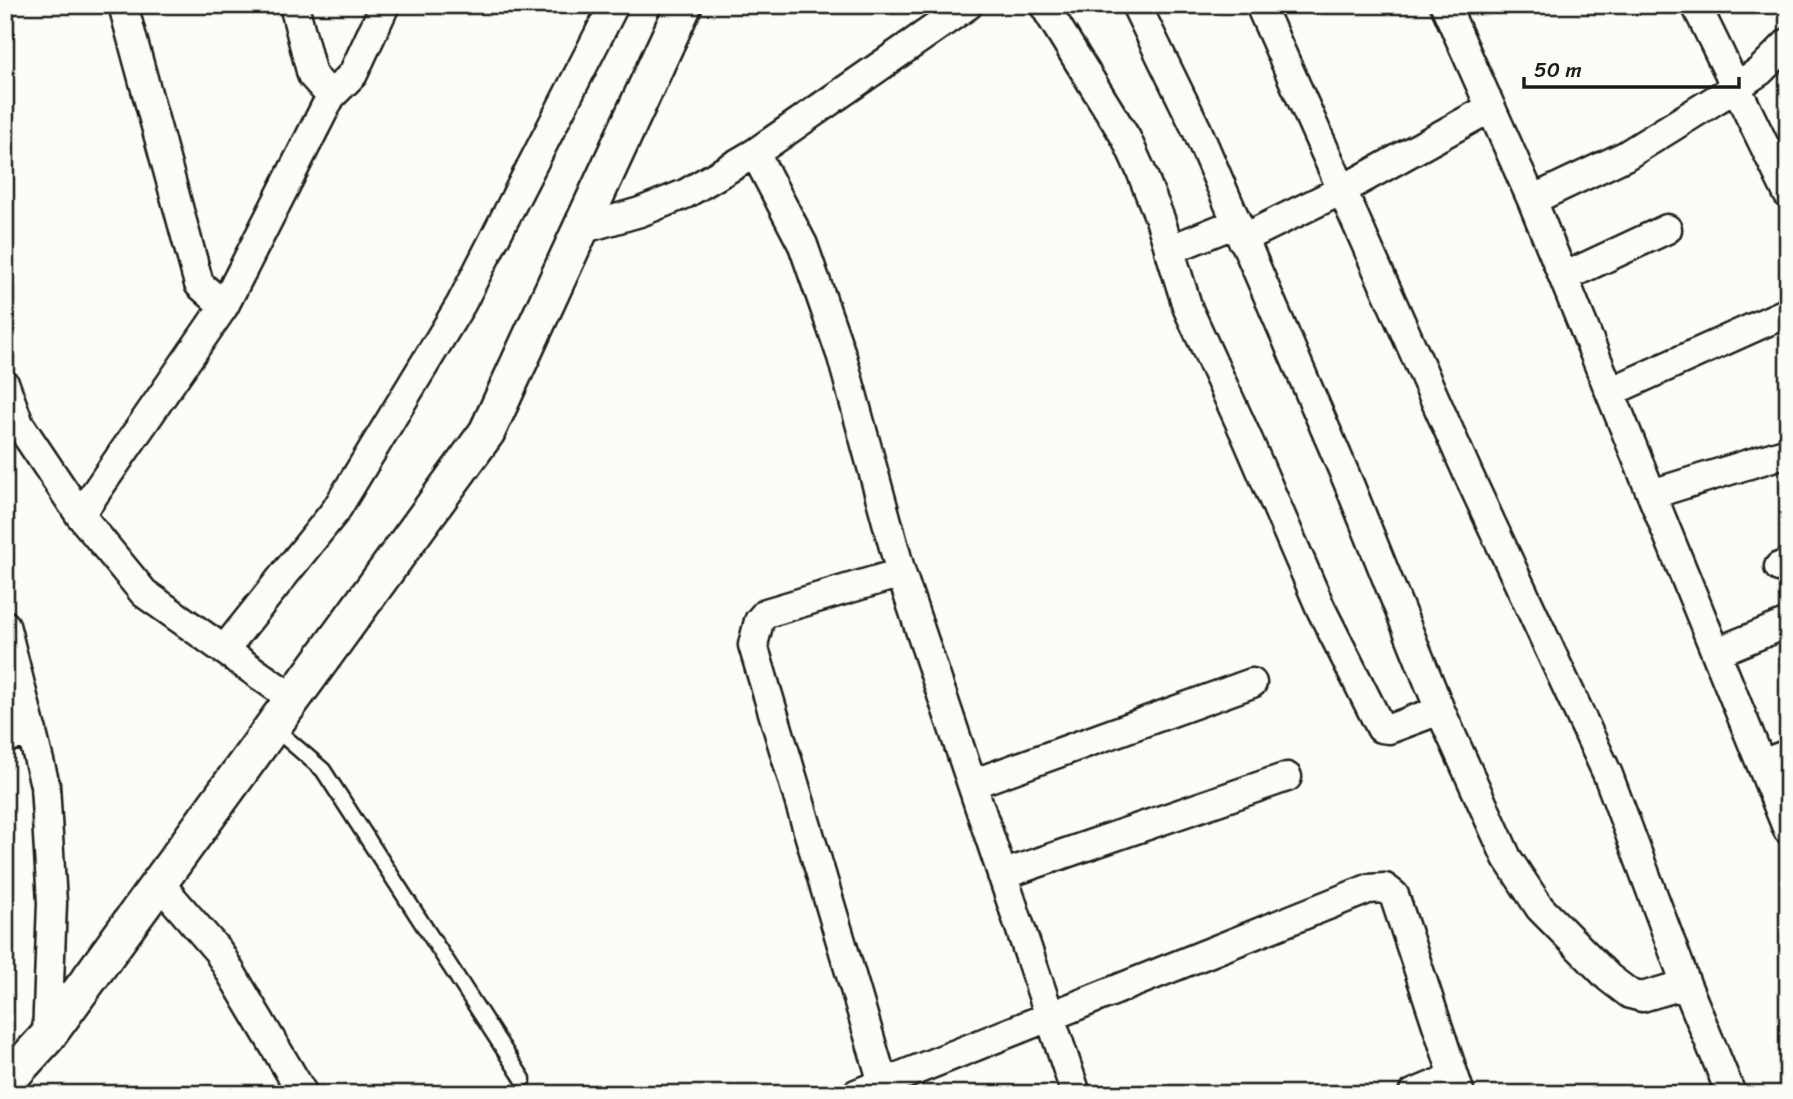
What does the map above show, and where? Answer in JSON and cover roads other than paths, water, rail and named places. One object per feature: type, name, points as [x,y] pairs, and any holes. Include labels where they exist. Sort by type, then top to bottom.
[{"type":"street","points":[[123,5],[200,284],[224,306]]},
{"type":"street","points":[[293,5],[312,75],[331,96]]},
{"type":"street","points":[[80,515],[224,306],[331,96],[353,74],[385,5]]},
{"type":"street","points":[[224,650],[336,510],[461,304],[614,5]]},
{"type":"street","points":[[14,1084],[487,432],[684,5]]},
{"type":"street","points":[[581,229],[640,212],[685,194],[755,153],[968,5]]},
{"type":"street","points":[[1044,5],[1126,138],[1142,171],[1188,309],[1321,609],[1381,728],[1389,729],[1440,710]]},
{"type":"street","points":[[1136,5],[1197,130],[1349,484],[1440,710],[1507,858],[1541,908],[1609,978],[1630,994],[1642,997],[1686,984]]},
{"type":"street","points":[[1260,5],[1469,477],[1608,775],[1686,984],[1731,1094]]},
{"type":"street","points":[[1445,5],[1532,200],[1717,652],[1775,759],[1788,830]]},
{"type":"street","points":[[1696,5],[1788,194]]},
{"type":"street","points":[[1532,200],[1625,156],[1737,87],[1760,71],[1788,43]]},
{"type":"street","points":[[1169,250],[1239,231],[1342,190],[1490,108]]},
{"type":"street","points":[[755,153],[803,245],[842,357],[901,573],[1076,1094]]},
{"type":"street","points":[[1564,278],[1667,229]]},
{"type":"street","points":[[1610,392],[1788,312]]},
{"type":"street","points":[[5,385],[19,424],[80,515],[144,593],[293,699]]},
{"type":"street","points":[[1652,494],[1788,452]]},
{"type":"street","points":[[883,1083],[753,645],[759,621],[765,613],[901,573]]},
{"type":"street","points":[[1717,652],[1788,623]]},
{"type":"street","points":[[5,625],[18,735],[45,785],[52,903],[47,1037]]},
{"type":"street","points":[[972,784],[1252,683]]},
{"type":"street","points":[[1002,875],[1287,777]]},
{"type":"street","points":[[159,884],[218,951],[303,1094]]},
{"type":"street","points":[[856,1094],[1368,889],[1385,888],[1394,895],[1457,1086],[1413,1094]]},
{"type":"lane","points":[[273,727],[323,770],[523,1079]]}]
